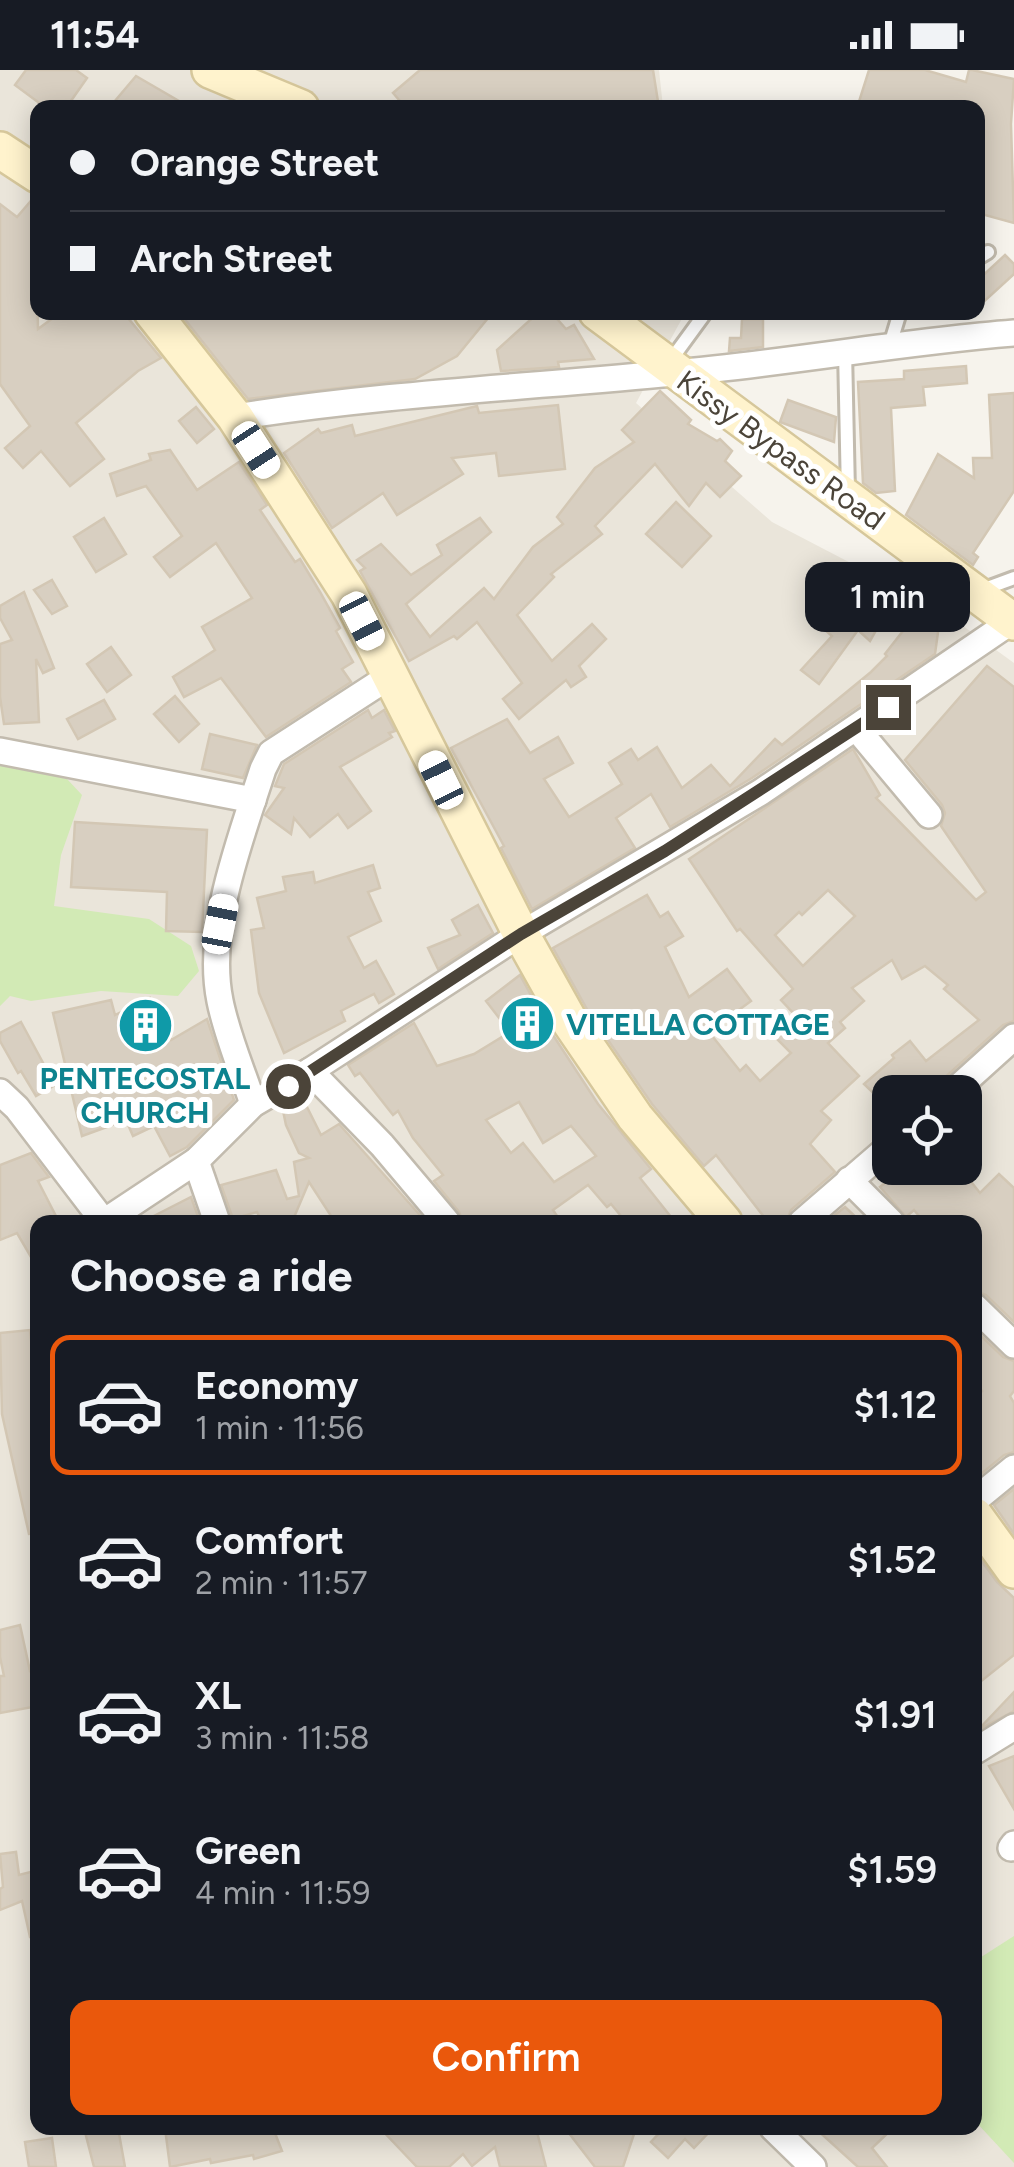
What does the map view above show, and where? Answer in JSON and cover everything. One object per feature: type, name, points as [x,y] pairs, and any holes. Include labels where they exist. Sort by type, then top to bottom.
[{"type":"street","points":[[210,70],[282,100]]},
{"type":"street","points":[[0,150],[30,169]]},
{"type":"street","points":[[158,320],[234,418],[348,594],[521,934],[605,1075],[635,1117],[718,1215]]},
{"type":"street","name":"Kissy Bypass Road","points":[[607,320],[1013,621]]},
{"type":"street","points":[[234,418],[417,393],[1014,333]]},
{"type":"street","points":[[115,1215],[196,1161],[252,1104],[310,1072],[521,934],[665,851],[857,729],[1013,621]]},
{"type":"street","points":[[252,1104],[220,998],[218,968],[220,924],[230,875],[253,800],[271,753],[390,676]]},
{"type":"street","points":[[857,729],[929,815]]},
{"type":"street","points":[[0,751],[253,800]]},
{"type":"street","points":[[972,1075],[1014,1037]]},
{"type":"street","points":[[310,1072],[382,1146],[441,1215]]},
{"type":"street","points":[[0,1092],[17,1108],[99,1215]]},
{"type":"street","points":[[196,1161],[215,1215]]},
{"type":"street","points":[[810,1215],[872,1161]]},
{"type":"street","points":[[850,1180],[883,1215]]},
{"type":"street","points":[[982,1315],[1014,1345]]},
{"type":"street","points":[[982,1494],[1014,1468]]},
{"type":"street","points":[[982,1526],[1014,1570]]},
{"type":"street","points":[[982,1747],[1014,1727]]},
{"type":"street","points":[[780,2135],[813,2167]]},
{"type":"lane","points":[[672,370],[701,320]]},
{"type":"lane","points":[[890,345],[898,320]]},
{"type":"lane","points":[[846,350],[848,500]]},
{"type":"lane","points":[[977,592],[1014,578]]},
{"type":"shaded area","points":[[0,70],[659,70],[662,100],[30,100],[30,320],[681,320],[636,403],[772,522],[941,610],[1014,663],[1014,2167],[0,2167]]},
{"type":"green space","points":[[0,763],[67,779],[82,795],[61,855],[54,906],[149,919],[191,946],[199,971],[178,996],[101,991],[31,1001],[10,996],[0,1006]]},
{"type":"green space","points":[[1014,1936],[1014,2163],[982,2129],[982,1957]]},
{"type":"building","points":[[26,70],[76,70],[87,78],[72,100],[35,100],[15,85]]},
{"type":"building","points":[[420,70],[653,70],[658,100],[399,100],[393,93]]},
{"type":"building","points":[[869,70],[925,70],[966,82],[972,70],[1014,79],[1014,223],[985,215],[985,100],[860,100]]},
{"type":"building","points":[[136,76],[177,100],[116,100]]},
{"type":"building","points":[[30,202],[30,320],[38,320],[38,329],[50,320],[130,320],[161,358],[138,371],[76,423],[104,459],[70,486],[41,451],[23,468],[5,448],[30,426],[0,384],[0,204],[17,217]]},
{"type":"building","points":[[1005,255],[1014,264],[1014,274],[985,301],[985,274]]},
{"type":"building","points":[[185,320],[486,320],[457,356],[415,379],[248,399]]},
{"type":"building","points":[[530,320],[558,320],[566,329],[574,325],[594,359],[558,362],[559,367],[501,371],[497,350]]},
{"type":"building","points":[[742,320],[763,320],[763,347],[729,351],[730,338],[741,338]]},
{"type":"building","points":[[966,366],[967,383],[923,387],[925,405],[891,408],[895,491],[876,493],[863,483],[858,382],[904,379],[904,371]]},
{"type":"building","points":[[660,391],[691,420],[688,424],[717,441],[720,439],[732,451],[725,461],[741,476],[720,497],[706,483],[689,506],[655,464],[595,526],[602,534],[551,574],[554,577],[517,615],[552,661],[592,624],[606,639],[579,666],[586,677],[571,687],[566,680],[519,719],[503,699],[522,683],[477,622],[457,639],[454,636],[409,661],[360,571],[365,568],[357,560],[381,544],[411,575],[442,555],[437,545],[480,518],[491,532],[406,604],[430,637],[484,588],[494,599],[533,547],[563,524],[557,517],[595,468],[634,442],[622,430]]},
{"type":"building","points":[[1014,393],[1014,491],[973,553],[978,557],[973,565],[906,515],[938,454],[974,478],[973,458],[992,458],[989,395]]},
{"type":"building","points":[[788,400],[836,417],[834,442],[780,422]]},
{"type":"building","points":[[558,405],[565,469],[499,476],[496,453],[452,458],[463,474],[397,515],[383,493],[332,528],[284,453],[318,429],[321,433],[352,425],[355,436],[477,406],[479,413]]},
{"type":"building","points":[[196,407],[214,429],[197,443],[179,421]]},
{"type":"building","points":[[170,450],[197,490],[239,462],[267,505],[260,510],[295,562],[300,559],[320,592],[353,662],[342,669],[351,682],[266,737],[221,678],[184,697],[173,677],[215,650],[202,627],[252,598],[216,543],[170,577],[154,557],[182,536],[146,486],[117,496],[110,474],[151,460],[149,454]]},
{"type":"building","points":[[676,502],[711,536],[682,567],[646,534]]},
{"type":"building","points":[[104,518],[126,554],[96,572],[74,537]]},
{"type":"building","points":[[52,580],[67,606],[52,614],[34,590]]},
{"type":"building","points":[[935,590],[943,596],[935,654],[752,778],[670,827],[651,794],[616,818],[635,848],[532,909],[501,848],[504,846],[451,748],[507,719],[530,753],[558,737],[573,763],[544,779],[569,817],[622,784],[609,763],[631,749],[638,760],[657,747],[682,788],[711,765],[730,786],[775,739],[782,745],[871,672]]},
{"type":"building","points":[[24,592],[54,668],[43,673],[36,659],[39,722],[4,724],[0,644],[12,640],[0,618],[0,606]]},
{"type":"building","points":[[834,593],[879,625],[870,641],[858,630],[819,684],[801,670],[832,636],[814,620]]},
{"type":"building","points":[[111,647],[131,675],[107,692],[87,664]]},
{"type":"building","points":[[987,666],[1014,687],[1014,1021],[1003,1025],[948,1075],[874,1075],[910,1041],[926,1061],[979,1020],[925,966],[902,979],[892,960],[852,988],[864,1001],[840,1022],[845,1028],[828,1043],[859,1076],[821,1111],[831,1120],[810,1144],[835,1172],[789,1215],[763,1215],[716,1155],[704,1166],[652,1104],[588,1011],[553,948],[647,895],[660,917],[668,912],[683,936],[665,947],[689,997],[727,969],[751,1001],[709,1032],[740,1071],[746,1065],[760,1081],[791,1053],[774,1036],[794,1014],[781,1000],[793,989],[740,929],[737,931],[689,859],[853,749],[880,795],[876,798],[976,900],[986,892],[941,826],[945,813],[905,760]],"holes":[[[828,890],[855,916],[803,966],[775,935]]]},
{"type":"building","points":[[175,696],[199,724],[179,742],[154,714]]},
{"type":"building","points":[[104,700],[115,719],[78,739],[67,719]]},
{"type":"building","points":[[368,710],[372,718],[384,710],[395,731],[389,733],[392,737],[340,767],[371,811],[348,828],[338,814],[310,837],[294,818],[291,834],[265,815],[284,788],[275,786],[284,764]]},
{"type":"building","points":[[210,734],[257,745],[243,778],[202,769]]},
{"type":"building","points":[[75,822],[207,830],[202,932],[166,931],[167,892],[71,887]]},
{"type":"building","points":[[373,865],[380,888],[368,892],[381,921],[348,937],[364,968],[376,961],[394,994],[379,1003],[374,994],[341,1011],[345,1021],[284,1053],[259,993],[251,930],[264,928],[257,898],[286,891],[283,877],[313,872],[315,883]]},
{"type":"building","points":[[478,905],[493,933],[438,969],[428,948],[460,935],[452,920]]},
{"type":"building","points":[[520,975],[598,1104],[651,1169],[640,1178],[669,1215],[620,1215],[611,1204],[607,1207],[588,1185],[553,1210],[556,1215],[460,1215],[434,1181],[443,1175],[413,1138],[398,1111],[393,1115],[360,1073],[355,1076],[348,1065],[414,1023],[437,1066],[474,1054],[510,1032],[486,1001]],"holes":[[[519,1102],[543,1143],[571,1126],[596,1156],[554,1182],[523,1143],[511,1153],[486,1120]]]},
{"type":"building","points":[[150,998],[171,1040],[207,1019],[234,1100],[187,1147],[170,1156],[154,1126],[133,1136],[126,1120],[82,1136],[53,1013],[111,1000],[115,1015]]},
{"type":"building","points":[[21,1022],[55,1085],[36,1096],[0,1041],[0,1033]]},
{"type":"building","points":[[301,1095],[321,1135],[339,1124],[420,1215],[330,1215],[309,1182],[295,1215],[232,1215],[221,1185],[276,1170],[287,1199],[299,1196],[294,1162],[309,1158],[299,1153],[282,1106]]},
{"type":"building","points":[[31,1153],[49,1177],[38,1181],[55,1215],[30,1215],[30,1255],[17,1233],[0,1240],[0,1165]]},
{"type":"building","points":[[999,1174],[1014,1188],[1014,1322],[982,1294],[982,1215],[918,1215],[914,1210],[904,1215],[880,1187],[974,1185],[980,1193]]},
{"type":"building","points":[[191,1197],[197,1215],[156,1215]]},
{"type":"building","points":[[845,1207],[854,1215],[835,1215]]},
{"type":"building","points":[[30,1330],[30,1534],[2,1414],[0,1333]]},
{"type":"building","points":[[982,1337],[1003,1357],[1014,1361],[1014,1391],[1010,1396],[1014,1403],[1014,1452],[1004,1455],[982,1473]]},
{"type":"building","points":[[1014,1489],[1014,1534],[994,1505]]},
{"type":"building","points":[[982,1562],[1014,1598],[1014,1655],[982,1680]]},
{"type":"building","points":[[20,1625],[30,1671],[30,1707],[0,1713],[0,1676],[4,1676],[0,1630]]},
{"type":"building","points":[[1014,1692],[1014,1711],[982,1726]]},
{"type":"building","points":[[1014,1756],[1014,1809],[989,1766]]},
{"type":"building","points":[[16,1852],[19,1875],[30,1872],[30,1937],[22,1901],[0,1910],[0,1854]]},
{"type":"building","points":[[86,2135],[119,2135],[125,2167],[94,2167]]},
{"type":"building","points":[[166,2135],[276,2135],[282,2151],[254,2159],[253,2155],[211,2163],[210,2159],[170,2167]]},
{"type":"building","points":[[387,2135],[538,2135],[546,2167],[500,2167],[495,2147],[472,2166],[463,2154],[449,2167],[417,2167]]},
{"type":"building","points":[[570,2135],[634,2135],[623,2167],[595,2167]]},
{"type":"building","points":[[658,2135],[706,2135],[694,2148],[685,2139],[668,2158],[651,2142]]},
{"type":"building","points":[[823,2135],[886,2135],[872,2148],[887,2167],[858,2167]]},
{"type":"building","points":[[52,2138],[56,2167],[29,2167],[25,2142]]},
{"type":"place","name":"VITELLA COTTAGE","points":[[527,1024]]},
{"type":"place","name":"PENTECOSTAL CHURCH","points":[[145,1025]]},
{"type":"route","points":[[288,1086],[521,934],[761,792],[888,707]]}]
